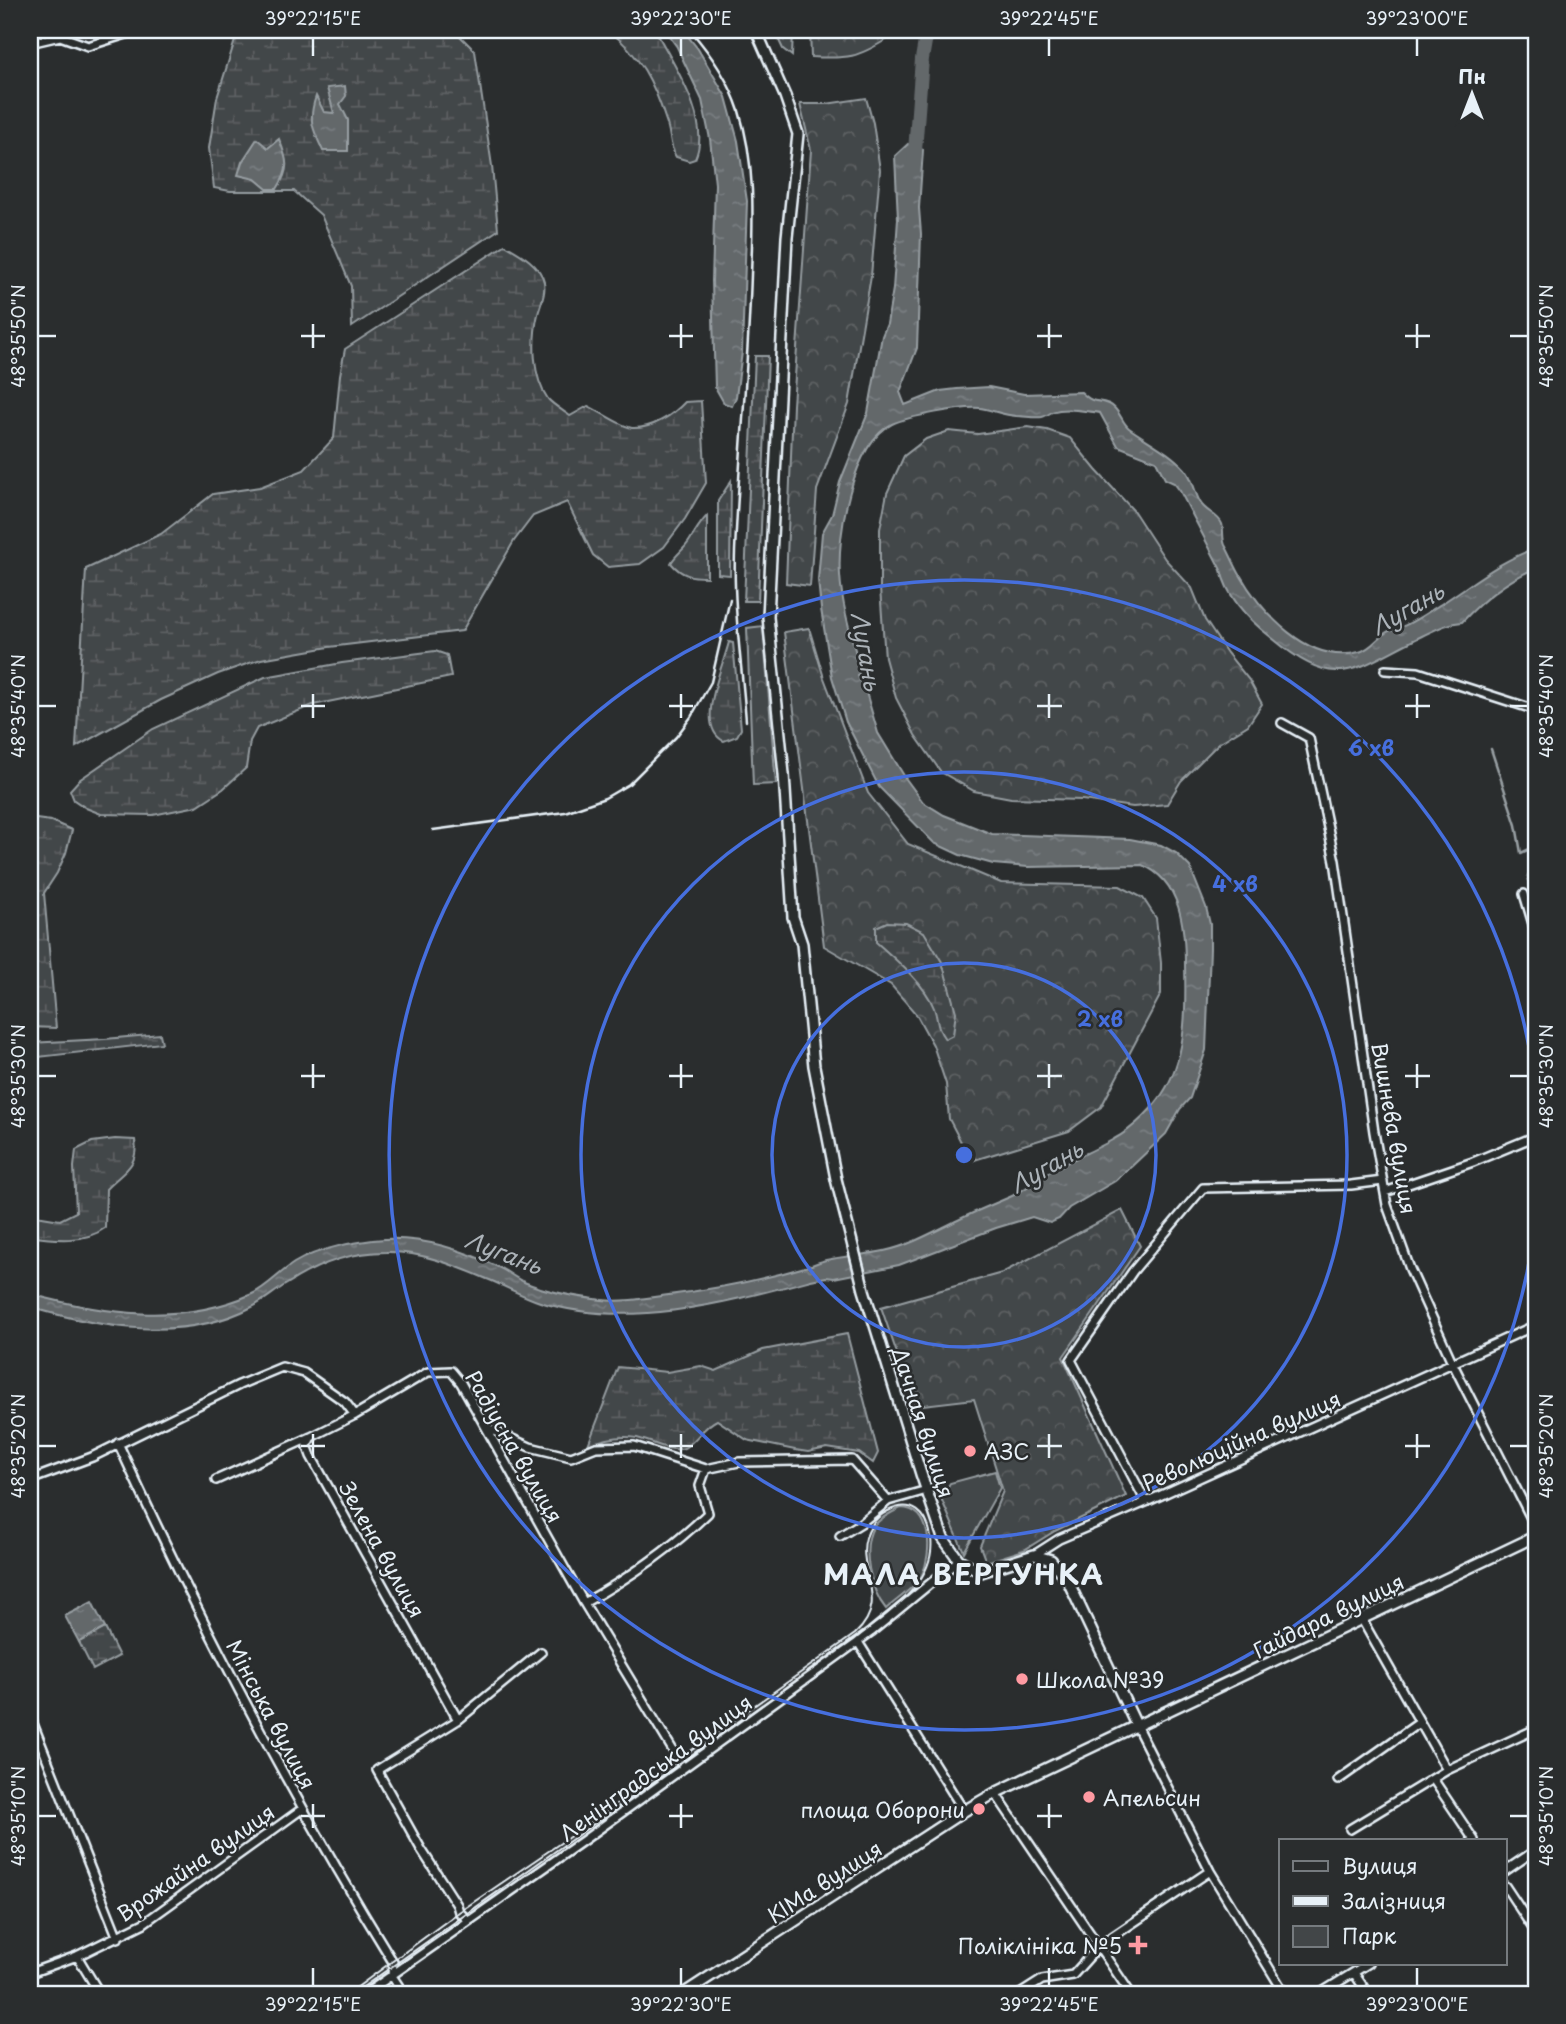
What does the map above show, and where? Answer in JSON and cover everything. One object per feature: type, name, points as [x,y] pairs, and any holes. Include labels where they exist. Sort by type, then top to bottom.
[{"type":"street","points":[[30,43],[60,36],[88,46],[139,30]]},
{"type":"street","name":"Дачная вулиця","points":[[756,30],[785,96],[798,134],[787,237],[768,617],[785,774],[793,917],[802,944],[814,1066],[842,1204],[864,1290],[943,1538],[959,1560]]},
{"type":"street","points":[[1385,670],[1418,672],[1536,710]]},
{"type":"street","name":"Вишнева вулиця","points":[[1282,723],[1308,738],[1335,862],[1385,1192],[1410,1269],[1536,1528]]},
{"type":"street","points":[[1524,894],[1536,934]]},
{"type":"street","points":[[1385,1192],[1461,1167],[1536,1136]]},
{"type":"street","points":[[1146,1502],[1071,1360],[1133,1271],[1203,1188],[1351,1185],[1382,1181]]},
{"type":"street","name":"Революційна вулиця","points":[[959,1560],[981,1572],[1034,1555],[1059,1539],[1536,1325]]},
{"type":"street","points":[[30,1480],[92,1457],[239,1385],[282,1367],[304,1373],[345,1402],[355,1415],[216,1480]]},
{"type":"street","name":"Радіусна вулиця","points":[[355,1415],[428,1372],[450,1371],[461,1383],[584,1603],[684,1766]]},
{"type":"street","points":[[485,1426],[530,1447],[571,1457],[596,1447],[634,1446],[706,1469],[738,1462],[852,1461],[888,1501]]},
{"type":"street","name":"Зелена вулиця","points":[[311,1437],[307,1445],[311,1455],[458,1720]]},
{"type":"street","name":"Мінська вулиця","points":[[118,1443],[165,1545],[302,1809],[393,1962],[392,1976],[404,1994]]},
{"type":"street","points":[[584,1603],[655,1558],[708,1513],[700,1486],[706,1469]]},
{"type":"street","points":[[841,1536],[888,1501],[927,1490]]},
{"type":"street","name":"Гайдара вулиця","points":[[1137,1727],[1536,1536]]},
{"type":"street","points":[[1034,1555],[1051,1560],[1068,1581],[1137,1727],[1210,1871],[1285,1994]]},
{"type":"street","name":"Ленінградська вулиця","points":[[365,1994],[858,1642],[959,1560]]},
{"type":"street","points":[[1361,1618],[1447,1770]]},
{"type":"street","points":[[858,1642],[964,1811]]},
{"type":"street","points":[[469,1921],[459,1912],[377,1770],[458,1720],[541,1652]]},
{"type":"street","points":[[30,1717],[118,1938]]},
{"type":"street","points":[[1338,1780],[1420,1722]]},
{"type":"street","name":"КІМа вулиця","points":[[683,1994],[964,1811],[995,1793],[1137,1727]]},
{"type":"street","points":[[1350,1829],[1447,1770],[1536,1729]]},
{"type":"street","points":[[1433,1779],[1473,1839]]},
{"type":"street","points":[[995,1793],[1131,1994]]},
{"type":"street","name":"Врожайна вулиця","points":[[30,1973],[77,1956],[144,1923],[302,1809]]},
{"type":"street","points":[[1506,1870],[1536,1850]]},
{"type":"street","points":[[1020,1994],[1042,1980],[1073,1975],[1100,1945],[1210,1871]]},
{"type":"street","points":[[1506,1888],[1536,1933]]},
{"type":"street","points":[[77,1956],[100,1994]]},
{"type":"street","points":[[1319,1994],[1366,1965]]},
{"type":"street","points":[[1354,1973],[1368,1994]]},
{"type":"green space","points":[[251,30],[454,30],[475,51],[492,166],[498,230],[352,327],[351,286],[321,215],[294,191],[230,191],[214,188],[209,148],[217,98],[237,34]]},
{"type":"green space","points":[[608,30],[659,30],[658,35],[682,79],[695,112],[699,144],[695,159],[689,161],[676,157],[668,126],[645,70],[629,49]]},
{"type":"green space","points":[[774,30],[793,30],[792,56],[783,49]]},
{"type":"green space","points":[[810,30],[889,30],[889,38],[852,56],[811,57]]},
{"type":"green space","points":[[866,98],[880,170],[871,276],[849,404],[817,490],[810,586],[786,583],[793,405],[811,150],[800,104],[826,104]]},
{"type":"green space","points":[[505,245],[534,264],[544,282],[534,346],[539,380],[548,399],[553,403],[570,416],[588,406],[628,427],[640,428],[662,420],[685,402],[701,401],[706,483],[685,519],[664,547],[640,564],[608,567],[593,555],[567,502],[533,516],[514,541],[462,631],[329,647],[261,659],[218,674],[161,700],[76,747],[86,569],[161,534],[213,494],[260,487],[304,470],[334,438],[345,349]]},
{"type":"green space","points":[[755,356],[768,356],[758,601],[744,601]]},
{"type":"green space","points":[[1028,427],[1070,438],[1133,510],[1165,559],[1192,588],[1205,620],[1249,680],[1262,704],[1248,725],[1219,743],[1181,781],[1167,804],[1133,807],[1082,800],[1011,798],[974,791],[941,772],[915,735],[896,698],[885,658],[880,588],[880,529],[887,493],[904,456],[926,439],[949,431],[978,434]]},
{"type":"green space","points":[[731,481],[730,575],[718,574],[718,501]]},
{"type":"green space","points":[[707,516],[707,577],[687,575],[671,563]]},
{"type":"green space","points":[[763,626],[776,784],[753,785],[747,628]]},
{"type":"green space","points":[[809,628],[824,678],[868,793],[908,844],[1001,883],[1120,886],[1143,898],[1156,918],[1161,994],[1101,1107],[1069,1131],[971,1161],[949,1119],[946,1084],[933,1045],[916,1014],[891,985],[824,946],[784,632]]},
{"type":"green space","points":[[729,642],[733,643],[741,729],[737,736],[724,741],[715,734],[711,723],[711,710]]},
{"type":"green space","points":[[435,651],[447,655],[451,677],[313,705],[257,728],[250,741],[246,768],[223,789],[197,806],[153,815],[101,814],[74,800],[70,790],[79,780],[153,729],[265,677],[342,663]]},
{"type":"green space","points":[[36,819],[51,821],[72,830],[66,853],[44,893],[56,1028],[30,1027],[30,825]]},
{"type":"green space","points":[[887,922],[906,923],[924,932],[942,962],[956,1012],[953,1035],[945,1039],[938,1027],[934,1008],[924,990],[909,972],[876,942],[876,927]]},
{"type":"green space","points":[[160,1034],[162,1043],[30,1058],[30,1043]]},
{"type":"green space","points":[[135,1140],[136,1149],[132,1163],[106,1189],[105,1228],[79,1238],[30,1236],[30,1215],[60,1220],[76,1212],[76,1150],[92,1142]]},
{"type":"green space","points":[[1122,1210],[1140,1246],[1063,1357],[1126,1496],[1055,1531],[1024,1550],[986,1562],[980,1546],[1003,1491],[974,1399],[915,1406],[881,1307],[1002,1273]]},
{"type":"green space","points":[[847,1334],[878,1453],[873,1463],[859,1453],[827,1448],[808,1452],[747,1440],[717,1420],[688,1446],[679,1449],[631,1437],[612,1438],[588,1445],[618,1367],[667,1372],[701,1366],[716,1371],[763,1350]]},
{"type":"green space","points":[[995,1471],[1000,1488],[964,1552],[941,1498],[950,1483]]},
{"type":"green space","points":[[901,1508],[912,1510],[924,1524],[927,1555],[919,1580],[886,1609],[872,1581],[868,1546],[874,1526],[886,1515]]},
{"type":"green space","points":[[105,1628],[119,1656],[93,1670],[79,1642]]},
{"type":"water","points":[[665,30],[683,30],[698,49],[726,97],[738,141],[747,201],[742,352],[736,397],[732,406],[724,403],[715,387],[712,281],[715,184],[710,139],[702,100],[677,47]]},
{"type":"water","points":[[345,86],[346,96],[340,104],[348,120],[348,151],[323,151],[312,124],[316,96],[324,112],[334,113],[327,88]]},
{"type":"water","points":[[257,139],[268,148],[279,139],[286,170],[277,189],[267,189],[255,179],[238,175],[242,162]]},
{"type":"water","points":[[908,144],[923,150],[919,208],[921,234],[917,348],[900,392],[905,405],[940,391],[989,387],[1024,394],[1081,392],[1093,400],[1109,404],[1116,409],[1129,428],[1172,457],[1188,473],[1202,505],[1222,524],[1225,545],[1239,573],[1260,604],[1288,632],[1322,651],[1340,654],[1364,650],[1385,633],[1415,620],[1499,566],[1536,548],[1536,568],[1496,591],[1462,622],[1436,629],[1362,666],[1331,671],[1314,666],[1295,655],[1248,616],[1228,590],[1221,570],[1180,491],[1174,483],[1165,479],[1156,461],[1118,446],[1100,413],[1063,410],[1036,417],[980,408],[949,410],[892,424],[878,435],[867,450],[850,492],[841,537],[840,575],[843,599],[860,668],[858,676],[866,692],[878,733],[923,802],[944,815],[992,834],[1130,839],[1161,845],[1176,853],[1190,867],[1210,924],[1206,1050],[1190,1098],[1180,1109],[1166,1134],[1115,1181],[1069,1208],[1059,1219],[1050,1223],[1032,1217],[899,1265],[811,1280],[745,1297],[676,1310],[607,1314],[573,1310],[533,1300],[438,1260],[399,1252],[359,1254],[322,1266],[298,1277],[252,1307],[226,1318],[198,1325],[170,1328],[113,1326],[30,1307],[30,1294],[86,1307],[142,1314],[197,1310],[252,1294],[294,1263],[314,1253],[385,1239],[415,1240],[443,1246],[485,1261],[533,1286],[602,1300],[646,1298],[715,1288],[769,1277],[826,1260],[893,1249],[912,1242],[1017,1194],[1049,1172],[1121,1135],[1156,1102],[1166,1088],[1178,1059],[1185,1012],[1182,921],[1173,893],[1165,882],[1142,865],[1028,867],[993,864],[960,855],[934,843],[879,787],[846,722],[832,677],[818,580],[822,533],[832,515],[840,482],[868,413],[893,289],[898,219],[895,156]]},
{"type":"water","points":[[92,1602],[105,1628],[79,1642],[65,1616]]},
{"type":"waterway","name":"Лугань","points":[[914,164],[922,59],[927,30]]},
{"type":"waterway","points":[[1491,749],[1516,825],[1521,853],[1536,846]]},
{"type":"waterway","points":[[1536,873],[1528,876],[1536,910]]},
{"type":"tram line","points":[[348,1994],[459,1912],[581,1829],[855,1634],[866,1620],[871,1606],[872,1593],[864,1553],[865,1539],[872,1525],[881,1515],[897,1508],[911,1508],[922,1515],[929,1529],[931,1555],[917,1584],[894,1608],[854,1640],[353,1994]]},
{"type":"railway","points":[[690,30],[719,68],[735,100],[751,172],[751,275],[735,572],[746,721]]},
{"type":"railway","points":[[433,830],[565,812],[605,798],[629,784],[676,737],[711,682],[730,599]]},
{"type":"place","name":"АЗС","points":[[970,1451]]},
{"type":"place","name":"Школа №39","points":[[1022,1679]]},
{"type":"place","name":"Апельсин","points":[[1089,1797]]},
{"type":"place","name":"площа Оборони","points":[[979,1809]]},
{"type":"place","name":"Поліклініка №5","points":[[1138,1945]]},
{"type":"district","name":"МАЛА ВЕРГУНКА","points":[[964,1573]]}]
